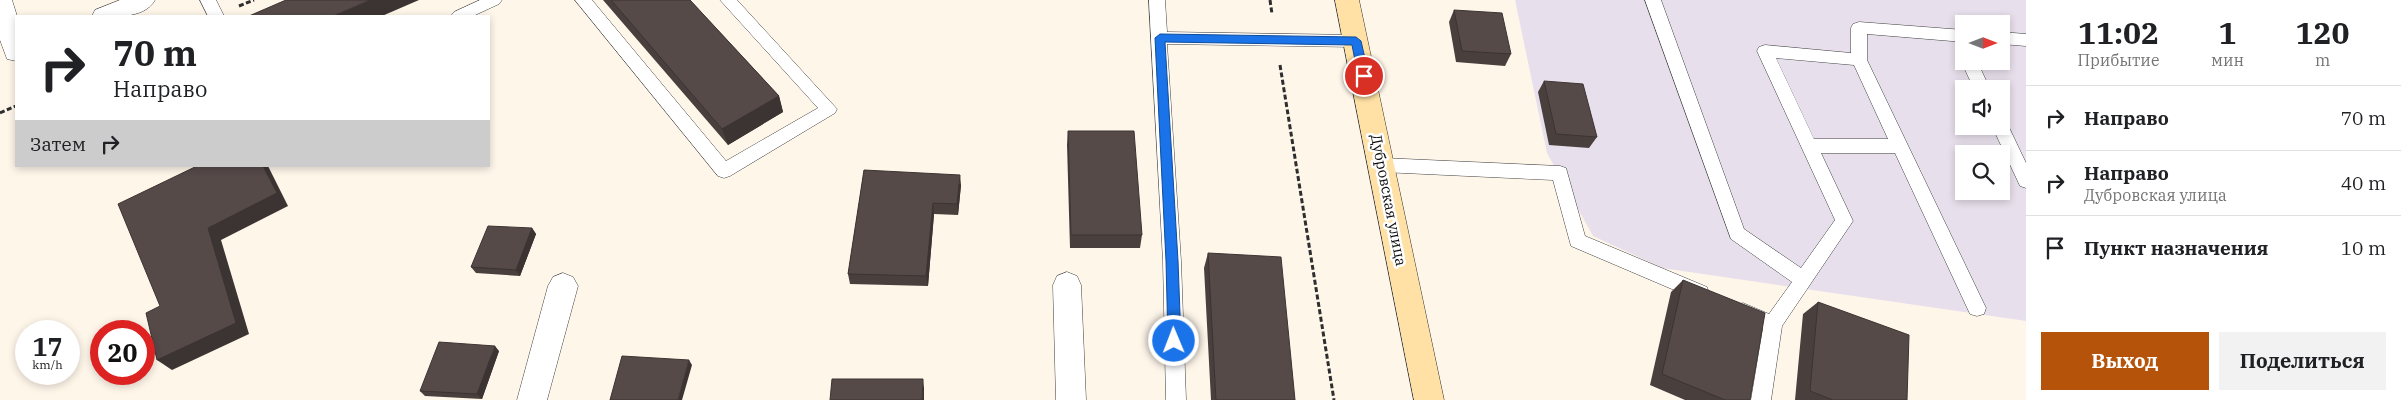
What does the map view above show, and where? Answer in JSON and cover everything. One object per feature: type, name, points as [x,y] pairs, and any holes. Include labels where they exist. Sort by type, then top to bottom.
[{"type":"street","points":[[0,0],[15,49]]},
{"type":"street","points":[[106,15],[143,0]]},
{"type":"street","name":"Дубровская улица","points":[[1347,0],[1430,400]]},
{"type":"street","points":[[0,59],[15,52]]},
{"type":"street","points":[[1067,285],[1071,400]]},
{"type":"street","points":[[532,400],[563,286]]},
{"type":"lane","points":[[208,0],[216,15]]},
{"type":"lane","points":[[461,15],[494,0]]},
{"type":"lane","points":[[583,0],[724,171],[829,109],[728,0]]},
{"type":"lane","points":[[1157,0],[1172,261],[1176,400]]},
{"type":"lane","points":[[1653,0],[1737,234],[1804,280]]},
{"type":"lane","points":[[1955,40],[1859,28],[1859,60],[1977,308]]},
{"type":"lane","points":[[1160,38],[1356,41]]},
{"type":"lane","points":[[2010,39],[2026,40]]},
{"type":"lane","points":[[1761,400],[1773,324],[1844,221],[1765,51],[1859,60]]},
{"type":"lane","points":[[2004,135],[2026,181]]},
{"type":"lane","points":[[1809,146],[1900,146]]},
{"type":"lane","points":[[1382,165],[1560,173],[1577,241],[1773,324]]},
{"type":"path","points":[[1270,0],[1334,400]]},
{"type":"path","points":[[0,113],[15,106]]},
{"type":"shaded area","points":[[1515,0],[2026,0],[2026,321],[1662,268],[1593,236],[1547,153]]},
{"type":"building","points":[[286,0],[370,0],[335,15],[251,15]]},
{"type":"building","points":[[611,0],[690,0],[779,96],[722,129]]},
{"type":"building","points":[[1454,10],[1502,13],[1511,54],[1462,51]]},
{"type":"building","points":[[1544,81],[1583,84],[1597,137],[1556,134]]},
{"type":"building","points":[[1068,131],[1134,131],[1142,235],[1071,235]]},
{"type":"building","points":[[195,167],[264,167],[277,193],[208,228],[236,323],[157,360],[155,351],[155,320],[148,320],[146,313],[160,306],[118,204]]},
{"type":"building","points":[[864,170],[960,175],[957,204],[933,203],[926,276],[848,274]]},
{"type":"building","points":[[488,226],[532,228],[516,270],[471,267]]},
{"type":"building","points":[[1208,253],[1281,257],[1295,400],[1216,400]]},
{"type":"building","points":[[1683,280],[1765,313],[1750,400],[1725,400],[1662,374]]},
{"type":"building","points":[[1818,302],[1909,335],[1907,400],[1833,400],[1810,391]]},
{"type":"building","points":[[439,342],[495,346],[477,394],[420,391]]},
{"type":"building","points":[[622,356],[689,360],[678,400],[610,400]]},
{"type":"building","points":[[832,379],[923,379],[922,400],[830,400]]},
{"type":"route","points":[[1174,341],[1172,261],[1160,38],[1356,41],[1364,76]]}]
